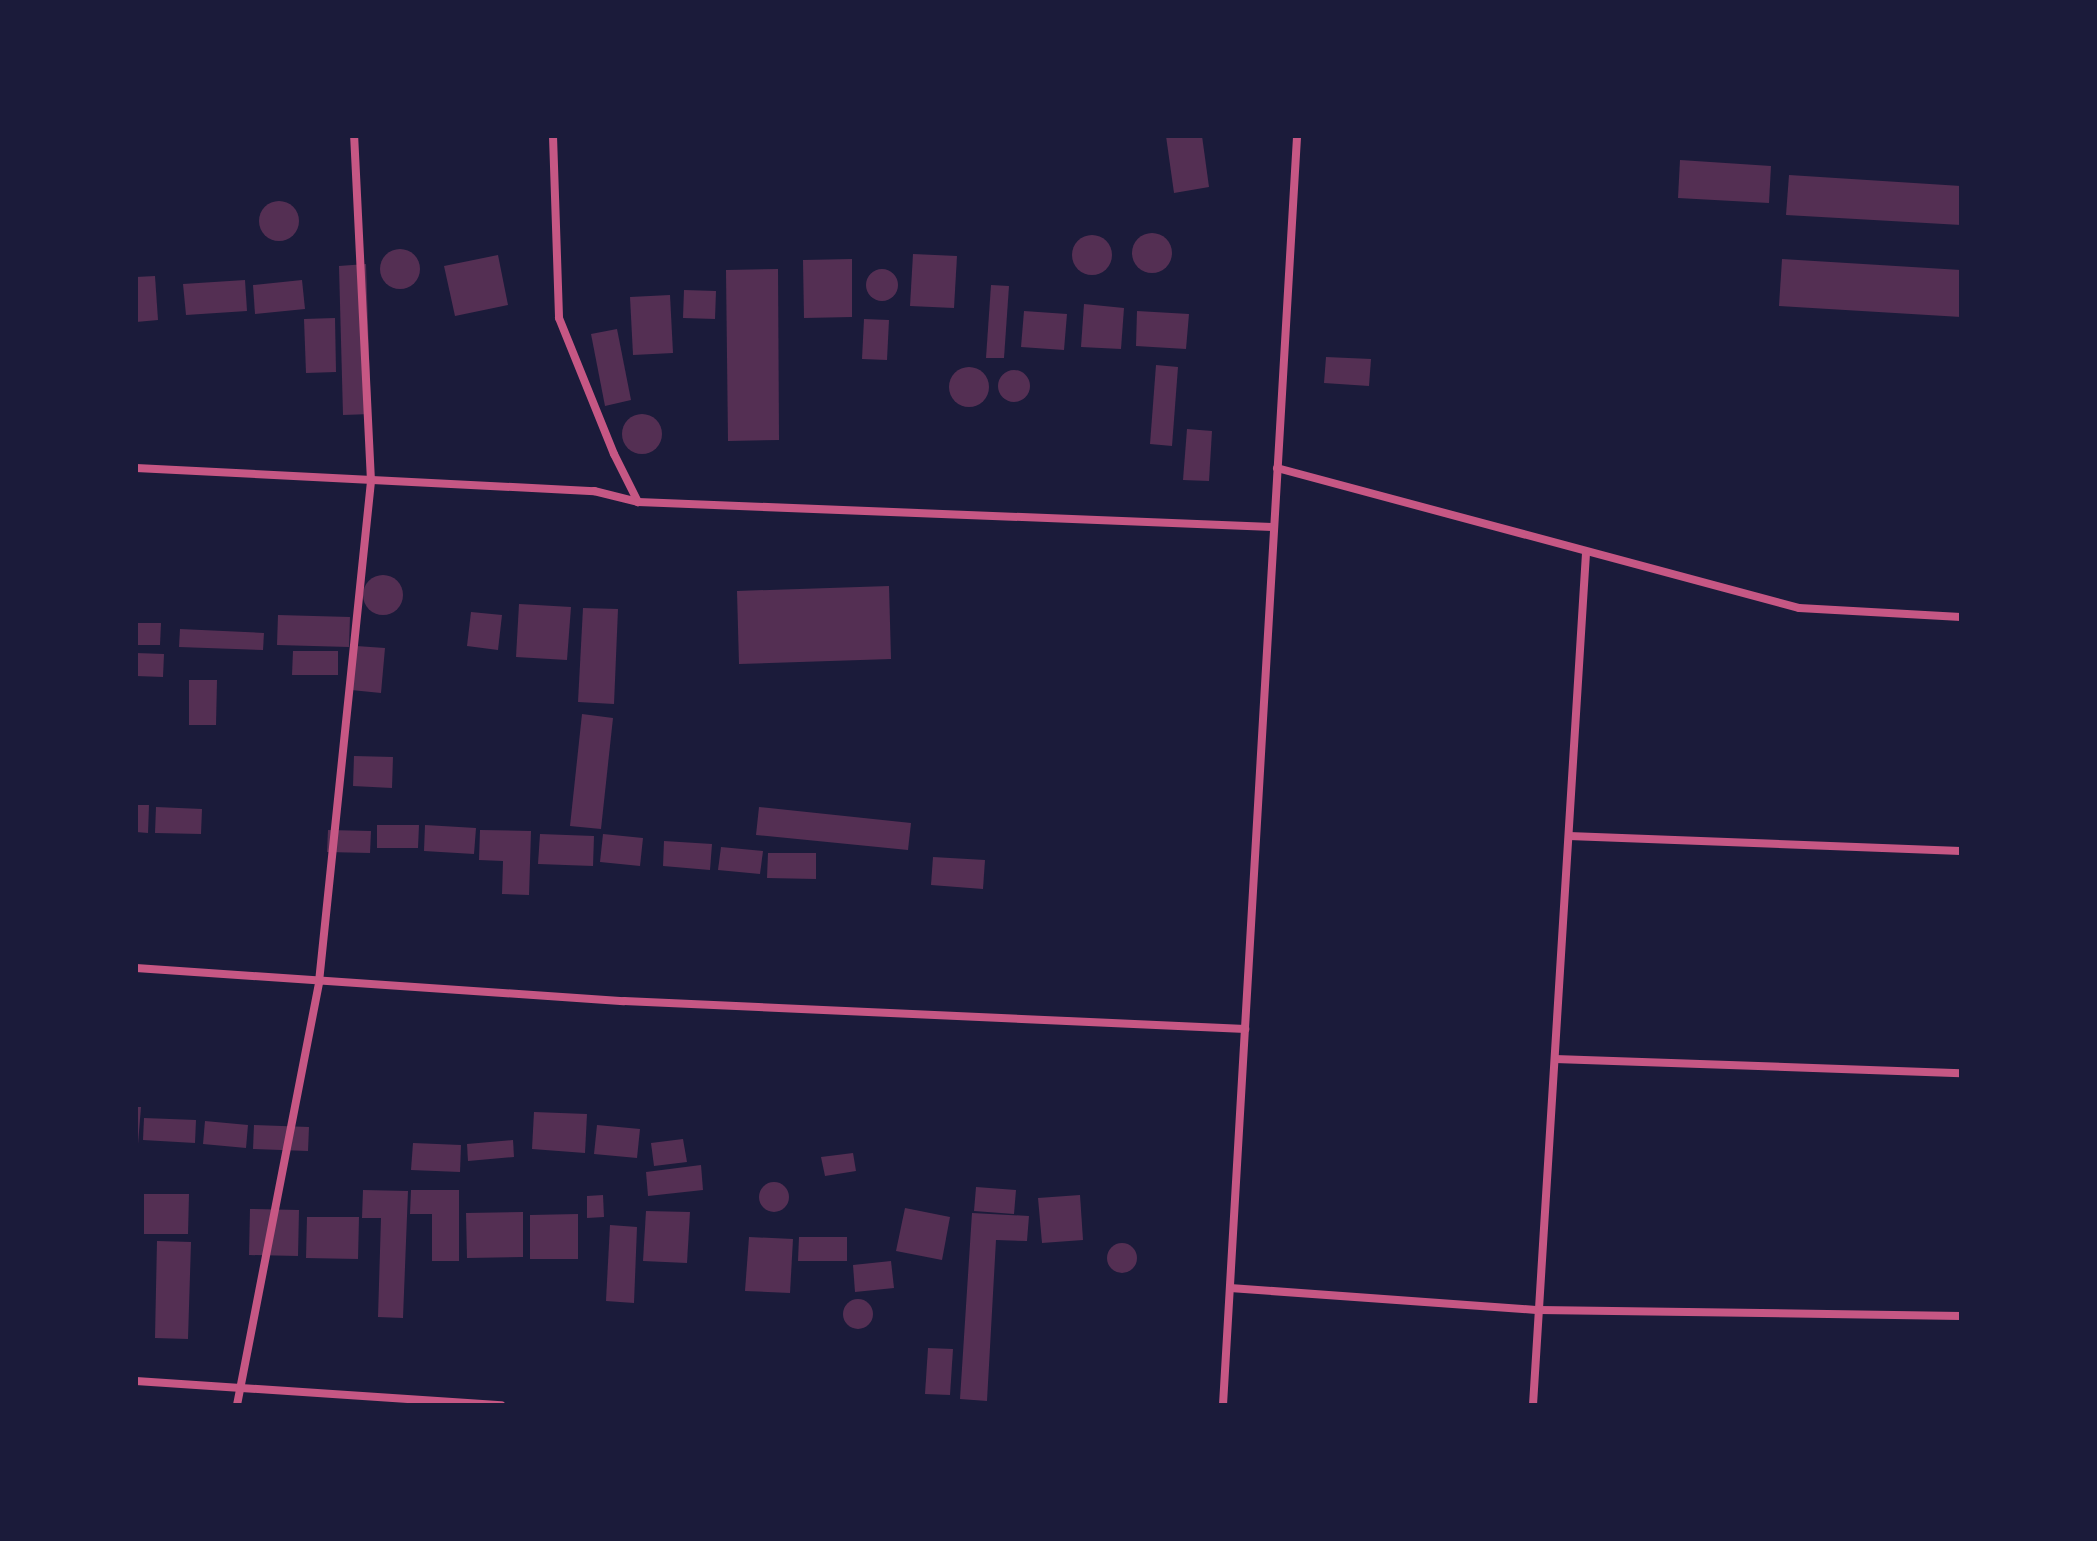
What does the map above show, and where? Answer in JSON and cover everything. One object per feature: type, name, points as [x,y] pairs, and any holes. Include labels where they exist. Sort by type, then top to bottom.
[{"type":"street","points":[[237,1405],[319,982],[371,481],[354,136]]},
{"type":"street","points":[[553,136],[559,318],[614,454],[638,502]]},
{"type":"street","points":[[1223,1405],[1297,136]]},
{"type":"street","points":[[136,468],[594,491],[638,502],[1274,527]]},
{"type":"street","points":[[1277,468],[1586,554],[1799,608],[1961,617]]},
{"type":"street","points":[[1533,1405],[1586,554]]},
{"type":"street","points":[[1569,836],[1961,851]]},
{"type":"street","points":[[136,968],[624,1001],[1245,1029]]},
{"type":"street","points":[[1555,1059],[1961,1073]]},
{"type":"street","points":[[1230,1288],[1539,1310],[1961,1316]]},
{"type":"street","points":[[136,1381],[501,1405]]},
{"type":"building","points":[[1166,136],[1202,136],[1209,187],[1174,193]]},
{"type":"building","points":[[1680,160],[1771,166],[1769,203],[1678,198]]},
{"type":"building","points":[[1789,175],[1961,186],[1961,225],[1786,215]]},
{"type":"building","points":[[279,201],[293,207],[299,221],[293,235],[279,241],[265,235],[259,221],[265,207]]},
{"type":"building","points":[[1152,233],[1166,239],[1172,253],[1166,267],[1152,273],[1138,267],[1132,253],[1138,239]]},
{"type":"building","points":[[1092,235],[1106,241],[1112,255],[1106,269],[1092,275],[1078,269],[1072,255],[1078,241]]},
{"type":"building","points":[[400,249],[414,255],[420,269],[414,283],[400,289],[386,283],[380,269],[386,255]]},
{"type":"building","points":[[913,254],[957,256],[954,308],[910,306]]},
{"type":"building","points":[[498,255],[508,305],[455,316],[444,266]]},
{"type":"building","points":[[852,259],[852,317],[804,318],[803,260]]},
{"type":"building","points":[[1782,259],[1961,270],[1961,317],[1779,306]]},
{"type":"building","points":[[366,264],[371,414],[343,415],[339,266]]},
{"type":"building","points":[[778,269],[779,440],[728,441],[726,270]]},
{"type":"building","points":[[882,269],[893,274],[898,285],[893,296],[882,301],[871,296],[866,285],[871,274]]},
{"type":"building","points":[[155,276],[158,320],[136,322],[136,277]]},
{"type":"building","points":[[245,280],[247,311],[186,315],[183,284]]},
{"type":"building","points":[[302,280],[305,309],[255,314],[253,285]]},
{"type":"building","points":[[991,285],[1009,286],[1004,358],[986,358]]},
{"type":"building","points":[[684,290],[716,291],[715,319],[683,318]]},
{"type":"building","points":[[670,295],[673,353],[633,355],[630,297]]},
{"type":"building","points":[[1084,304],[1124,308],[1121,349],[1081,347]]},
{"type":"building","points":[[1024,311],[1067,314],[1064,350],[1021,347]]},
{"type":"building","points":[[1137,311],[1189,314],[1186,349],[1136,346]]},
{"type":"building","points":[[335,318],[336,372],[306,373],[304,319]]},
{"type":"building","points":[[864,319],[889,320],[887,360],[862,359]]},
{"type":"building","points":[[617,329],[631,400],[605,406],[591,334]]},
{"type":"building","points":[[1326,357],[1371,359],[1369,386],[1324,383]]},
{"type":"building","points":[[1156,365],[1178,367],[1172,446],[1150,444]]},
{"type":"building","points":[[969,367],[983,373],[989,387],[983,401],[969,407],[955,401],[949,387],[955,373]]},
{"type":"building","points":[[1014,370],[1025,375],[1030,386],[1025,397],[1014,402],[1003,397],[998,386],[1003,375]]},
{"type":"building","points":[[642,414],[656,420],[662,434],[656,448],[642,454],[628,448],[622,434],[628,420]]},
{"type":"building","points":[[1187,429],[1212,431],[1209,481],[1183,480]]},
{"type":"building","points":[[383,575],[397,581],[403,595],[397,609],[383,615],[369,609],[363,595],[369,581]]},
{"type":"building","points":[[889,586],[891,659],[739,664],[737,591]]},
{"type":"building","points":[[519,604],[571,607],[567,660],[516,657]]},
{"type":"building","points":[[583,608],[618,609],[614,704],[578,702]]},
{"type":"building","points":[[471,612],[502,615],[498,650],[467,646]]},
{"type":"building","points":[[278,615],[350,617],[349,647],[277,645]]},
{"type":"building","points":[[136,623],[161,623],[160,645],[136,645]]},
{"type":"building","points":[[180,629],[264,633],[263,650],[179,647]]},
{"type":"building","points":[[356,646],[385,648],[381,693],[351,690]]},
{"type":"building","points":[[293,651],[338,651],[338,675],[292,675]]},
{"type":"building","points":[[136,653],[164,654],[163,677],[136,676]]},
{"type":"building","points":[[189,680],[217,680],[216,725],[189,725]]},
{"type":"building","points":[[582,714],[613,718],[601,829],[570,826]]},
{"type":"building","points":[[354,756],[393,757],[392,788],[353,786]]},
{"type":"building","points":[[136,805],[149,805],[148,833],[136,832]]},
{"type":"building","points":[[156,807],[202,809],[201,834],[155,833]]},
{"type":"building","points":[[759,807],[911,823],[908,850],[756,835]]},
{"type":"building","points":[[377,825],[419,825],[418,848],[377,848]]},
{"type":"building","points":[[425,825],[476,828],[474,854],[424,851]]},
{"type":"building","points":[[328,830],[371,831],[370,853],[327,852]]},
{"type":"building","points":[[480,830],[531,831],[529,895],[502,894],[503,861],[479,860]]},
{"type":"building","points":[[540,834],[594,836],[593,866],[538,864]]},
{"type":"building","points":[[603,834],[643,838],[640,866],[600,862]]},
{"type":"building","points":[[664,841],[712,844],[710,870],[663,866]]},
{"type":"building","points":[[721,847],[763,851],[760,874],[718,870]]},
{"type":"building","points":[[768,853],[816,853],[816,879],[767,878]]},
{"type":"building","points":[[933,857],[985,860],[983,889],[931,885]]},
{"type":"building","points":[[136,1107],[141,1107],[138,1144],[136,1144]]},
{"type":"building","points":[[534,1112],[587,1114],[585,1153],[532,1149]]},
{"type":"building","points":[[144,1118],[196,1120],[195,1143],[143,1140]]},
{"type":"building","points":[[205,1121],[248,1125],[246,1148],[203,1144]]},
{"type":"building","points":[[254,1125],[309,1127],[308,1151],[253,1149]]},
{"type":"building","points":[[597,1125],[640,1129],[637,1158],[594,1154]]},
{"type":"building","points":[[683,1139],[687,1162],[654,1166],[651,1143]]},
{"type":"building","points":[[513,1140],[514,1157],[468,1161],[467,1144]]},
{"type":"building","points":[[413,1143],[461,1145],[460,1172],[411,1170]]},
{"type":"building","points":[[853,1153],[856,1171],[825,1176],[821,1157]]},
{"type":"building","points":[[701,1165],[703,1190],[648,1196],[646,1172]]},
{"type":"building","points":[[774,1182],[780,1183],[788,1191],[788,1203],[780,1211],[774,1212],[768,1211],[760,1203],[759,1197],[760,1191],[768,1183]]},
{"type":"building","points":[[976,1187],[1016,1190],[1014,1214],[974,1211]]},
{"type":"building","points":[[363,1190],[408,1191],[403,1318],[378,1317],[381,1218],[362,1218]]},
{"type":"building","points":[[411,1190],[459,1190],[459,1261],[432,1261],[432,1214],[410,1214]]},
{"type":"building","points":[[144,1194],[189,1194],[188,1234],[144,1234]]},
{"type":"building","points":[[603,1195],[604,1217],[587,1218],[587,1196]]},
{"type":"building","points":[[1080,1195],[1083,1240],[1042,1243],[1038,1198]]},
{"type":"building","points":[[905,1208],[950,1217],[942,1260],[896,1251]]},
{"type":"building","points":[[250,1209],[299,1210],[298,1256],[249,1255]]},
{"type":"building","points":[[646,1211],[690,1212],[687,1263],[643,1261]]},
{"type":"building","points":[[523,1212],[523,1257],[467,1258],[466,1213]]},
{"type":"building","points":[[972,1213],[1029,1216],[1027,1241],[996,1240],[987,1401],[960,1399]]},
{"type":"building","points":[[578,1214],[578,1259],[530,1259],[530,1215]]},
{"type":"building","points":[[307,1217],[359,1217],[358,1259],[306,1258]]},
{"type":"building","points":[[610,1225],[637,1227],[634,1303],[606,1301]]},
{"type":"building","points":[[749,1237],[793,1239],[790,1293],[745,1291]]},
{"type":"building","points":[[799,1237],[847,1237],[847,1261],[798,1261]]},
{"type":"building","points":[[157,1241],[191,1242],[188,1339],[155,1338]]},
{"type":"building","points":[[1122,1243],[1128,1244],[1136,1252],[1136,1264],[1128,1272],[1122,1273],[1116,1272],[1108,1264],[1107,1258],[1108,1252],[1116,1244]]},
{"type":"building","points":[[891,1261],[894,1288],[855,1292],[853,1265]]},
{"type":"building","points":[[858,1299],[864,1300],[872,1308],[872,1320],[864,1328],[858,1329],[852,1328],[844,1320],[843,1314],[844,1308],[852,1300]]},
{"type":"building","points":[[928,1348],[953,1349],[950,1395],[925,1394]]}]
